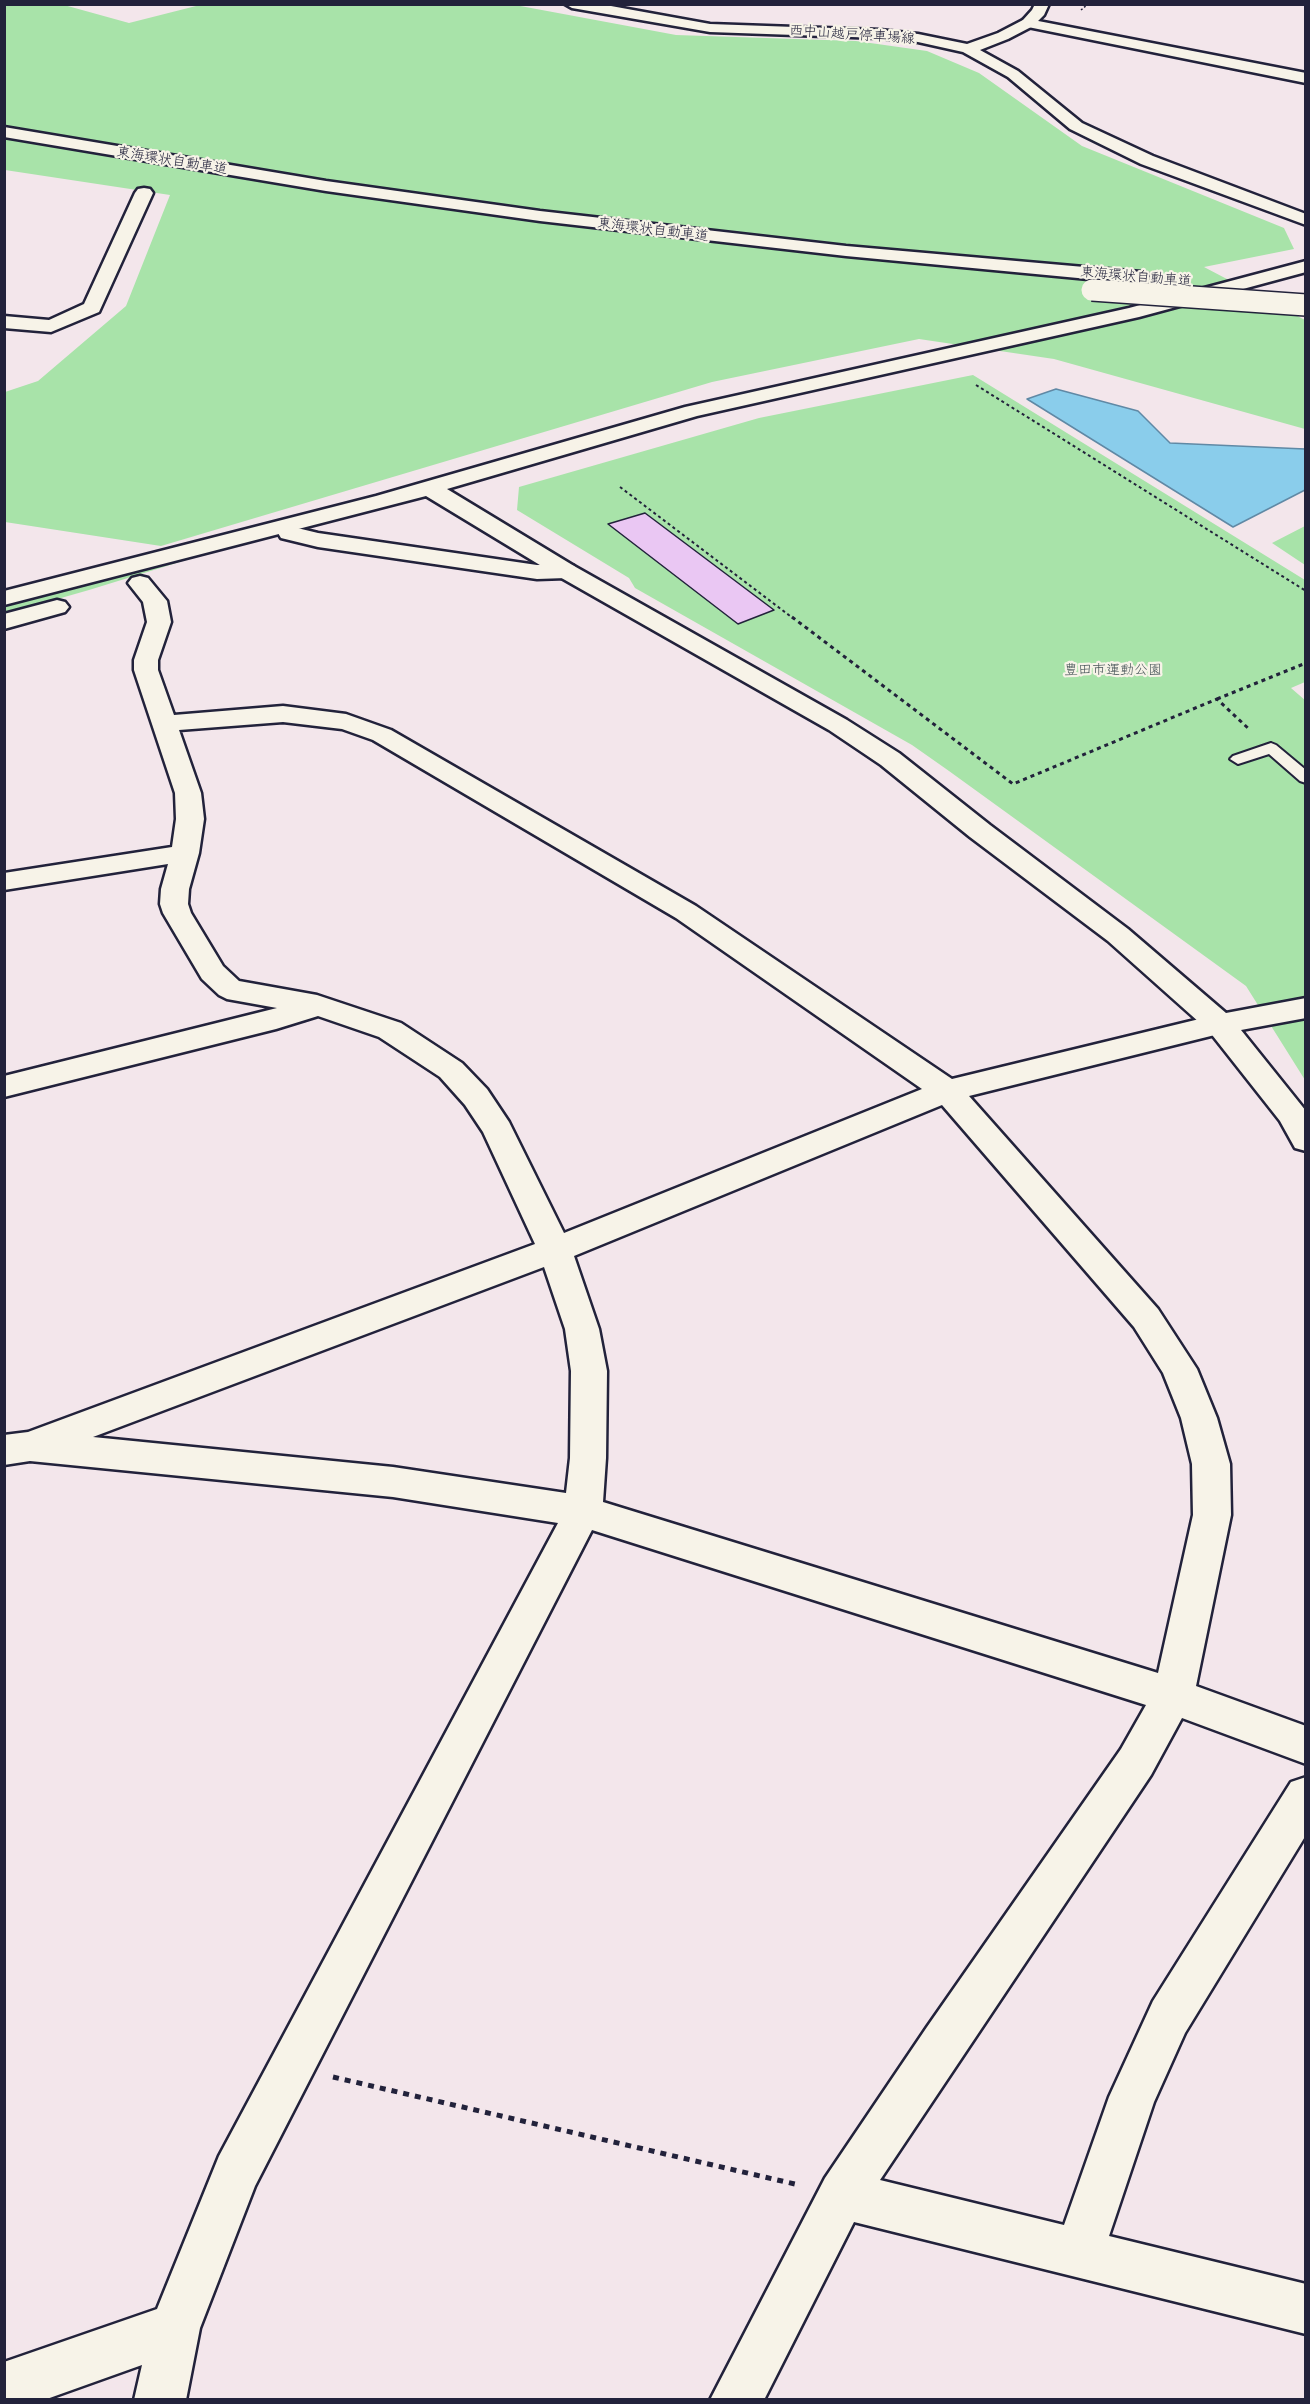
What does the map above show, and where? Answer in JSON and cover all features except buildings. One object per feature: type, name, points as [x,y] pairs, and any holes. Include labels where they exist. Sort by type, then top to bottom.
[{"type":"main road","name":"西中山越戸停車場線","points":[[572,4],[710,28],[880,34],[918,38],[968,49],[1013,74],[1076,126],[1147,160],[1305,220]]},
{"type":"main road","points":[[968,49],[1003,36],[1028,22],[1039,12],[1042,4]]},
{"type":"main road","points":[[1028,22],[1305,78]]},
{"type":"main road","name":"東海環状自動車道","points":[[4,132],[326,186],[562,219],[846,251],[1141,278],[1305,290]]},
{"type":"main road","name":"東海環状自動車道","points":[[4,147],[312,199],[564,234],[808,262],[1092,290],[1305,305]]},
{"type":"main road","points":[[4,322],[51,326],[93,308],[144,193]]},
{"type":"main road","points":[[5,598],[384,501],[692,411],[1131,313],[1305,266]]},
{"type":"main road","points":[[429,488],[566,571],[838,725],[891,759],[980,831],[1118,935],[1220,1024],[1292,1115],[1305,1140]]},
{"type":"main road","points":[[4,622],[140,583],[384,501]]},
{"type":"main road","points":[[289,533],[318,540],[537,572],[566,571]]},
{"type":"main road","points":[[140,583],[155,601],[159,622],[146,660],[146,670],[188,793],[190,819],[185,852],[174,890],[174,904],[212,972],[220,981],[238,992],[317,1005],[390,1030],[451,1070],[476,1097],[498,1130],[555,1250],[582,1329],[589,1371],[588,1458],[583,1511],[236,2173],[176,2328],[160,2400]]},
{"type":"main road","points":[[164,724],[283,714],[346,722],[382,735],[686,912],[948,1091],[1146,1318],[1179,1369],[1199,1418],[1211,1464],[1212,1515],[1173,1696],[1136,1762],[842,2195],[736,2400]]},
{"type":"main road","points":[[4,882],[185,852]]},
{"type":"main road","points":[[6,1081],[276,1019],[317,1005]]},
{"type":"main road","points":[[17,1448],[555,1250],[948,1091],[1220,1024],[1305,1008]]},
{"type":"main road","points":[[17,1448],[393,1482],[583,1511],[1173,1696],[1305,1745]]},
{"type":"main road","points":[[1079,2253],[1132,2097],[1169,2017],[1305,1796]]},
{"type":"main road","points":[[842,2195],[1305,2309]]},
{"type":"main road","points":[[4,2388],[176,2328]]},
{"type":"lane","points":[[1238,759],[1271,748],[1305,778]]},
{"type":"path","points":[[976,385],[1305,591]]},
{"type":"path","points":[[620,488],[1013,784],[1305,663]]},
{"type":"path","points":[[1217,699],[1271,748]]},
{"type":"path","points":[[291,2067],[842,2195]]},
{"type":"green space","points":[[5,5],[64,5],[129,23],[200,5],[515,5],[676,35],[856,41],[927,51],[979,73],[1082,146],[1284,228],[1294,249],[1204,267],[1305,320],[1305,429],[1054,359],[919,339],[712,382],[161,546],[5,522],[5,392],[38,381],[126,306],[170,195],[5,170]]},
{"type":"green space","name":"豊田市運動公園","points":[[973,375],[1305,580],[1305,682],[1291,688],[1306,701],[1305,1080],[1246,986],[949,771],[912,745],[635,588],[629,578],[517,510],[519,487],[759,418]]},
{"type":"green space","points":[[1305,526],[1305,565],[1272,543]]},
{"type":"green space","points":[[238,544],[89,590],[5,614],[5,606]]},
{"type":"water","points":[[1056,389],[1138,411],[1170,443],[1305,449],[1305,490],[1233,527],[1027,399]]}]
